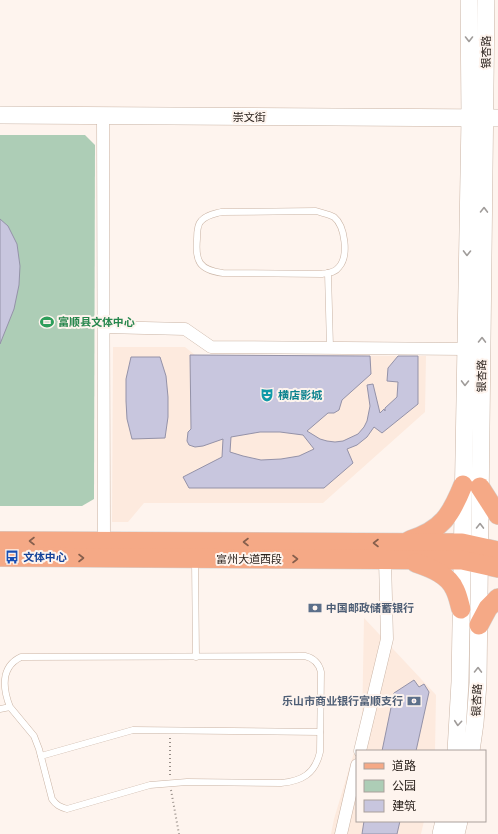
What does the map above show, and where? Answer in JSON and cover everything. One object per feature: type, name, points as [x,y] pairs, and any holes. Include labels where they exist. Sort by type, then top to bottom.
[{"type":"main road","name":"银杏路","points":[[469,0],[484,118],[466,349],[472,486]]},
{"type":"main road","name":"银杏路","points":[[471,750],[478,683],[479,625],[471,553],[484,118],[486,0]]},
{"type":"main road","name":"崇文街","points":[[0,115],[484,118]]},
{"type":"main road","points":[[397,554],[444,521],[472,486],[498,515]]},
{"type":"main road","name":"富州大道西段","points":[[0,541],[104,541],[397,554]]},
{"type":"main road","name":"富州大道西段","points":[[0,557],[195,558],[471,553],[498,551]]},
{"type":"main road","name":"银杏路","points":[[456,750],[460,682],[461,608],[471,553]]},
{"type":"main road","name":"富州大道西段","points":[[471,553],[498,568]]},
{"type":"main road","points":[[397,554],[426,566],[449,580],[455,589],[461,608]]},
{"type":"main road","points":[[479,625],[488,608],[498,598]]},
{"type":"main road","points":[[441,834],[444,822]]},
{"type":"main road","points":[[456,834],[459,822]]},
{"type":"street","points":[[103,116],[104,541]]},
{"type":"street","points":[[104,327],[185,329],[211,347],[466,349]]},
{"type":"street","points":[[360,750],[387,639],[397,554]]},
{"type":"street","points":[[340,834],[356,769]]},
{"type":"lane","points":[[316,211],[333,216],[339,222],[343,230],[344,259],[339,268],[328,273],[212,272],[204,268],[198,261],[196,252],[197,232],[200,221],[207,216],[221,212],[316,211]]},
{"type":"lane","points":[[328,273],[330,348]]},
{"type":"lane","points":[[195,558],[196,657]]},
{"type":"lane","points":[[304,656],[311,658],[320,667],[321,672],[320,752],[318,761],[312,771],[294,782],[187,782],[150,785],[67,809],[60,808],[52,799],[34,736],[10,707],[4,686],[5,674],[8,666],[14,660],[21,657],[304,656]]},
{"type":"lane","points":[[0,708],[10,707]]},
{"type":"lane","points":[[40,756],[133,730],[320,732]]},
{"type":"shaded area","points":[[113,347],[185,347],[195,355],[426,356],[425,412],[323,503],[144,503],[128,522],[112,522]]},
{"type":"shaded area","points":[[364,618],[436,695],[435,750],[356,750],[356,822],[424,822],[421,834],[331,834],[334,819],[362,726]]},
{"type":"green space","name":"富顺县文体中心","points":[[0,135],[85,135],[95,145],[94,499],[82,506],[0,506]]},
{"type":"building","points":[[0,219],[8,226],[17,244],[20,266],[19,285],[14,309],[0,344]]},
{"type":"building","points":[[190,355],[370,356],[371,374],[342,400],[339,410],[334,413],[328,413],[307,431],[320,439],[335,442],[343,441],[358,434],[364,427],[367,421],[370,406],[367,385],[373,384],[380,413],[384,409],[385,411],[385,408],[397,397],[398,382],[387,381],[388,368],[398,356],[418,356],[418,404],[382,433],[374,427],[367,437],[357,445],[347,449],[353,463],[324,488],[189,488],[183,477],[222,457],[223,439],[203,446],[195,447],[189,445],[187,441],[188,432],[191,429]],"holes":[[[260,432],[280,432],[303,435],[314,449],[299,456],[261,460],[230,452],[231,437]]]},
{"type":"building","points":[[131,357],[160,357],[166,376],[168,397],[168,417],[165,438],[132,439],[127,419],[126,401],[126,379]]},
{"type":"building","points":[[414,680],[419,687],[424,684],[429,692],[416,750],[382,750],[394,693]]},
{"type":"building","points":[[364,822],[400,822],[397,834],[362,834]]},
{"type":"place","name":"富顺县文体中心","points":[[47,322]]},
{"type":"place","name":"横店影城","points":[[267,395]]},
{"type":"place","name":"文体中心","points":[[12,557]]},
{"type":"place","name":"中国邮政储蓄银行","points":[[315,608]]},
{"type":"place","name":"乐山市商业银行富顺支行","points":[[414,701]]}]
